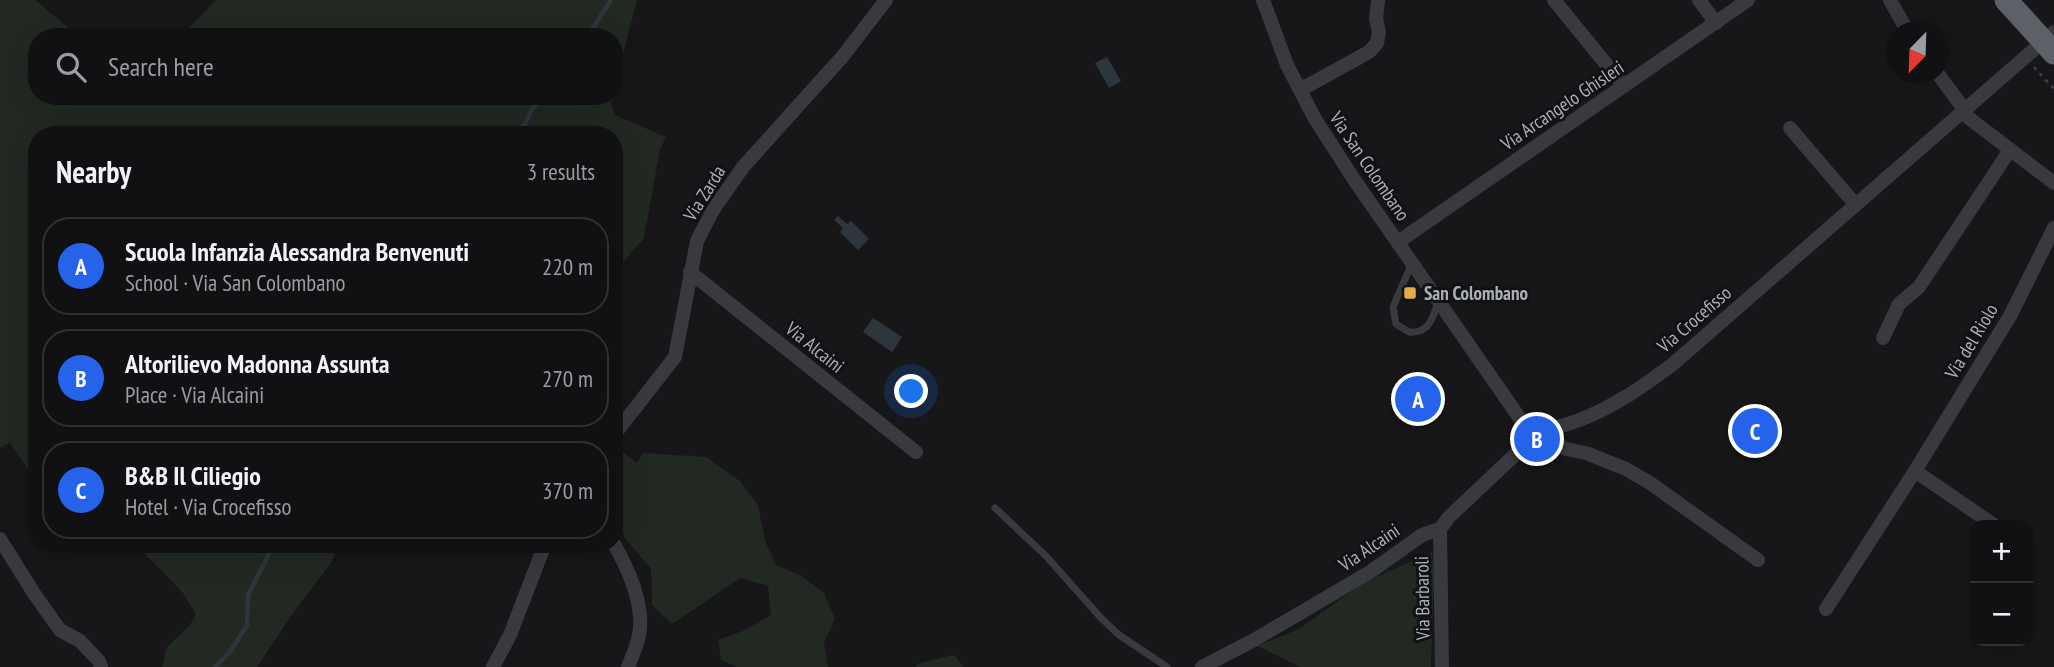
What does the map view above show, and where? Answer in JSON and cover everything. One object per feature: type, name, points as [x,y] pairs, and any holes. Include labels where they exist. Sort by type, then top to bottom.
[{"type":"highway","points":[[2021,5],[2054,32]]},
{"type":"highway","points":[[2021,5],[2054,53]]},
{"type":"street","name":"Via Zarda","points":[[623,423],[675,357],[697,241],[713,210],[743,167],[843,56],[886,0]]},
{"type":"street","name":"Via San Colombano","points":[[1263,0],[1287,65],[1315,119],[1521,420],[1539,433]]},
{"type":"street","points":[[1299,88],[1369,52],[1377,43],[1379,32],[1376,19],[1378,0]]},
{"type":"street","points":[[1554,0],[1625,86]]},
{"type":"street","points":[[1699,0],[1716,23]]},
{"type":"street","name":"Via Arcangelo Ghisleri","points":[[1398,242],[1748,0]]},
{"type":"street","points":[[1889,0],[1901,21]]},
{"type":"street","name":"Via Crocefisso","points":[[1539,433],[1584,418],[1643,387],[1673,364],[2054,32]]},
{"type":"street","points":[[1945,84],[1963,110],[2054,183]]},
{"type":"street","points":[[1790,128],[1855,204]]},
{"type":"street","points":[[1883,338],[1899,304],[1919,287],[2010,150]]},
{"type":"street","name":"Via del Riolo","points":[[1826,609],[2010,316],[2054,228]]},
{"type":"street","name":"Via Alcaini","points":[[690,272],[916,452]]},
{"type":"street","name":"Via Alcaini","points":[[1202,667],[1370,572],[1422,535],[1440,529],[1449,517],[1539,433]]},
{"type":"street","points":[[1539,433],[1566,449],[1586,453],[1626,469],[1650,483],[1758,561]]},
{"type":"street","points":[[1915,471],[1987,520]]},
{"type":"street","name":"Via Barbaroli","points":[[1440,529],[1442,667]]},
{"type":"street","points":[[0,539],[60,630],[80,641],[102,667]]},
{"type":"street","points":[[493,667],[510,635],[542,553]]},
{"type":"street","points":[[619,553],[627,567],[639,611],[639,634],[628,667]]},
{"type":"lane","points":[[1412,263],[1393,307],[1396,324],[1409,332],[1422,331],[1433,318],[1438,302]]},
{"type":"lane","points":[[995,508],[1046,556],[1119,635],[1167,667]]},
{"type":"path","points":[[2025,57],[2054,89]]},
{"type":"shaded area","points":[[0,0],[35,0],[69,28],[28,28],[28,105],[611,105],[615,115],[666,137],[660,149],[644,238],[623,262],[623,126],[28,126],[28,470],[10,443],[0,448]]},
{"type":"shaded area","points":[[216,0],[637,0],[623,54],[623,28],[189,28]]},
{"type":"shaded area","points":[[1107,57],[1121,81],[1109,88],[1095,63]]},
{"type":"shaded area","points":[[838,216],[847,224],[851,221],[869,239],[858,250],[840,232],[843,228],[834,220]]},
{"type":"shaded area","points":[[873,318],[902,337],[892,352],[863,332]]},
{"type":"shaded area","points":[[623,452],[637,463],[643,453],[706,457],[740,481],[758,505],[765,541],[776,565],[801,576],[824,593],[835,619],[824,642],[828,667],[737,667],[721,660],[718,640],[743,631],[771,615],[768,586],[740,578],[672,624],[652,605],[651,569],[625,538]]},
{"type":"shaded area","points":[[1432,552],[1434,573],[1431,667],[1300,667],[1257,646],[1299,629],[1363,583]]},
{"type":"shaded area","points":[[144,553],[335,553],[331,563],[257,667],[162,667],[167,647],[190,625],[196,614],[183,593]]},
{"type":"shaded area","points":[[954,655],[963,667],[915,667],[920,663]]},
{"type":"waterway","points":[[593,28],[611,0]]},
{"type":"waterway","points":[[524,126],[535,105]]},
{"type":"waterway","points":[[215,667],[230,652],[247,625],[248,595],[269,553]]},
{"type":"place","name":"San Colombano","points":[[1410,293]]},
{"type":"place","name":"Scuola Infanzia Alessandra Benvenuti","points":[[1418,399]]},
{"type":"place","name":"B&B Il Ciliegio","points":[[1755,431]]},
{"type":"place","name":"Altorilievo Madonna Assunta","points":[[1537,439]]}]
